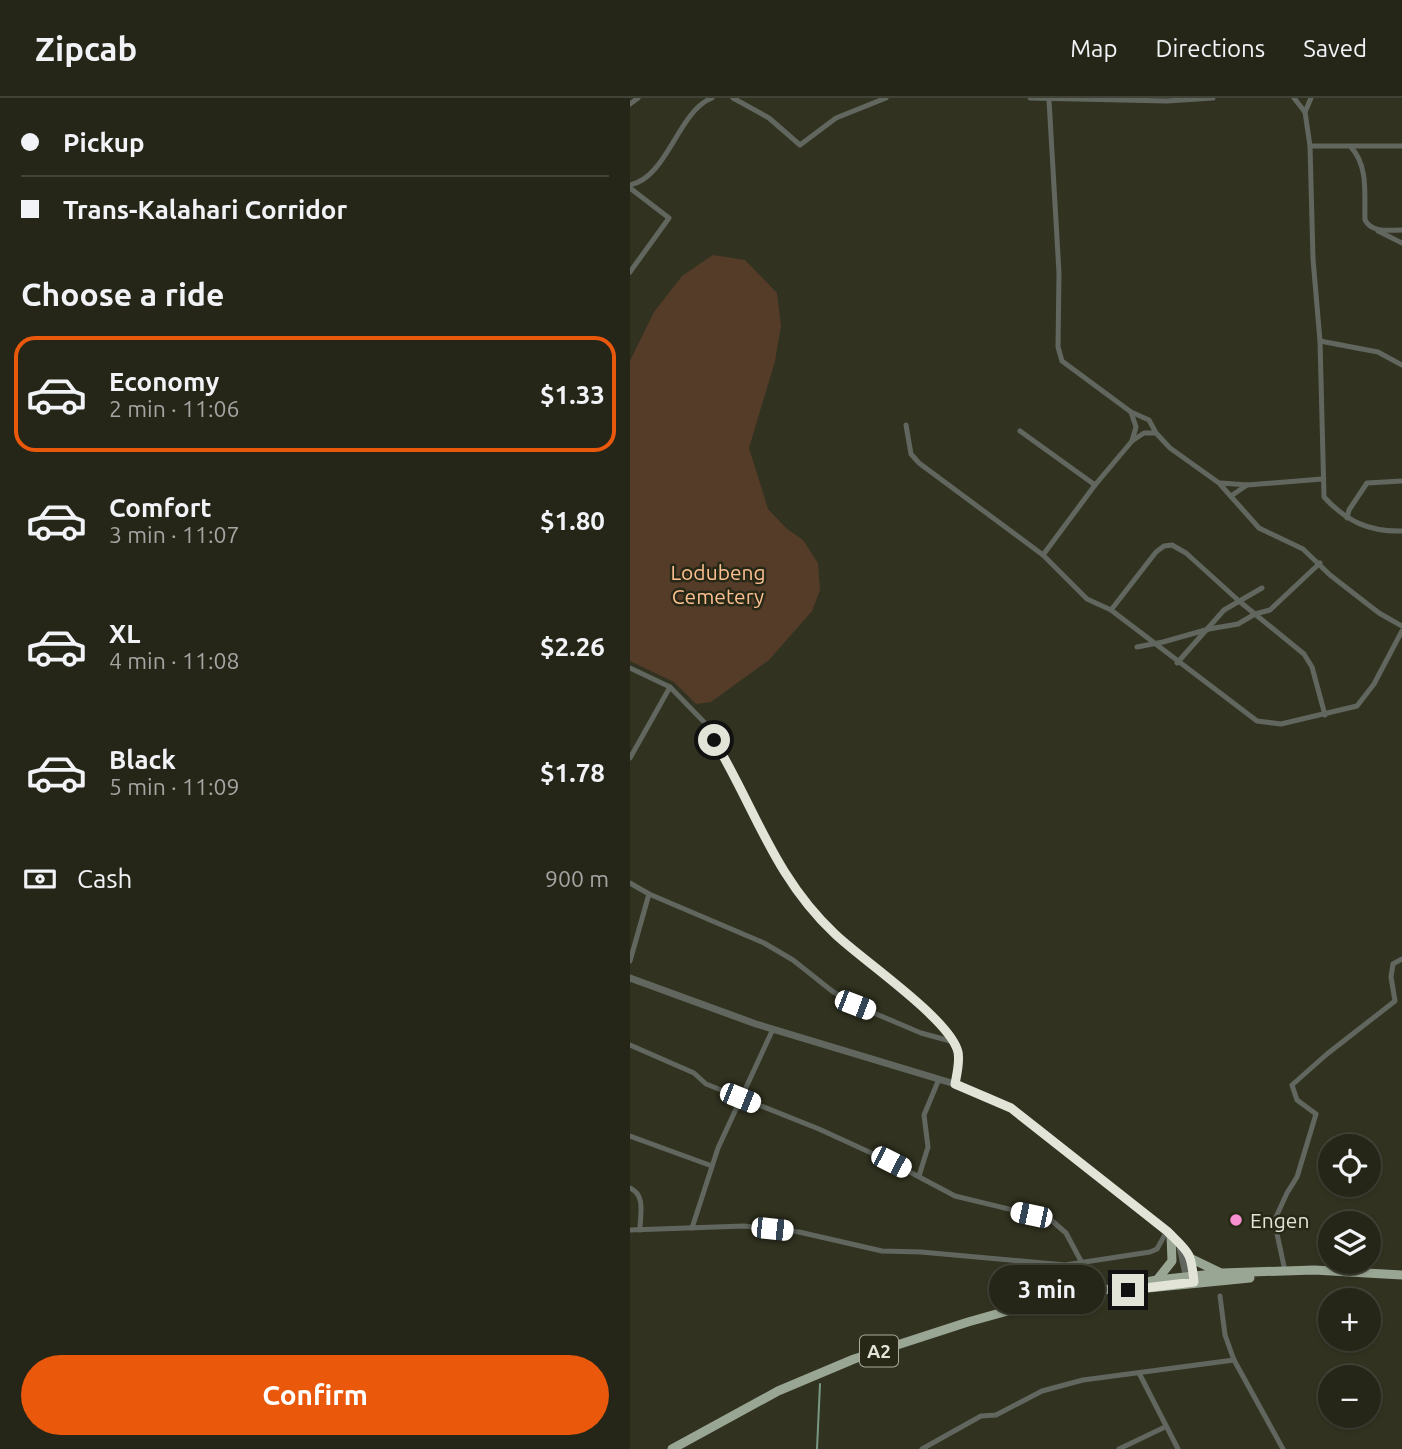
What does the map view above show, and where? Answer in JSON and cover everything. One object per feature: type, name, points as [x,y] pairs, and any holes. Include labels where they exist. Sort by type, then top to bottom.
[{"type":"highway","points":[[1157,1280],[1172,1261],[1172,1235]]},
{"type":"highway","points":[[1192,1259],[1222,1273]]},
{"type":"highway","name":"A2","points":[[1100,1291],[1190,1280],[1222,1273],[1318,1272]]},
{"type":"highway","name":"A2","points":[[672,1449],[778,1391],[854,1359],[1036,1303],[1157,1280],[1332,1274]]},
{"type":"highway","name":"A2","points":[[1379,1274],[1402,1275]]},
{"type":"street","points":[[630,104],[638,98]]},
{"type":"street","points":[[630,272],[670,218],[630,186],[649,176],[690,118],[712,98]]},
{"type":"street","points":[[733,98],[769,118],[800,145],[836,118],[855,108],[886,98]]},
{"type":"street","points":[[1030,98],[1167,101],[1213,98]]},
{"type":"street","points":[[1294,98],[1305,112],[1310,146],[1313,259],[1320,341],[1324,497],[1337,512],[1365,528],[1402,531]]},
{"type":"street","points":[[1305,112],[1311,98]]},
{"type":"street","points":[[906,425],[911,454],[919,463],[1043,555],[1087,598],[1111,610],[1177,663],[1257,721],[1281,724],[1357,706],[1374,684],[1402,629],[1330,575],[1303,549],[1259,528],[1219,483],[1170,448],[1156,433],[1149,420],[1132,412],[1062,361],[1058,347],[1059,273],[1049,100]]},
{"type":"street","points":[[1310,146],[1402,146]]},
{"type":"street","points":[[1351,148],[1358,156],[1363,170],[1365,220],[1368,226],[1402,243]]},
{"type":"street","points":[[1376,230],[1402,230]]},
{"type":"street","points":[[1320,341],[1378,352],[1402,365]]},
{"type":"street","points":[[1132,412],[1136,426],[1132,441]]},
{"type":"street","points":[[1020,431],[1095,485]]},
{"type":"street","points":[[1043,555],[1132,441],[1144,433],[1156,433]]},
{"type":"street","points":[[1219,483],[1247,485],[1322,479]]},
{"type":"street","points":[[1347,518],[1349,510],[1367,483],[1402,481]]},
{"type":"street","points":[[1231,496],[1247,485]]},
{"type":"street","points":[[1111,610],[1152,557],[1164,546],[1172,545],[1186,553],[1309,660],[1325,715]]},
{"type":"street","points":[[1138,646],[1238,624],[1255,614],[1270,610],[1320,563]]},
{"type":"street","points":[[1177,663],[1224,610],[1262,587]]},
{"type":"street","points":[[630,668],[670,687],[707,727],[772,854],[804,900],[835,934],[899,987],[954,1042],[959,1058],[955,1084]]},
{"type":"street","points":[[630,758],[670,687]]},
{"type":"street","points":[[630,883],[649,894],[764,943],[793,960],[806,973],[855,1005],[930,1036],[954,1042]]},
{"type":"street","points":[[630,961],[649,894]]},
{"type":"street","points":[[1285,1271],[1276,1217],[1297,1177],[1316,1114],[1297,1100],[1292,1085],[1395,1001],[1391,977],[1393,964],[1402,959]]},
{"type":"street","points":[[630,978],[774,1029],[955,1084],[1011,1108],[1172,1235],[1192,1259],[1190,1280]]},
{"type":"street","points":[[692,1228],[712,1166],[740,1098],[774,1029]]},
{"type":"street","points":[[630,1045],[694,1073],[706,1084],[819,1129],[955,1196],[1050,1219],[1066,1233],[1082,1263]]},
{"type":"street","points":[[919,1176],[928,1147],[924,1115],[939,1079]]},
{"type":"street","points":[[630,1136],[712,1166]]},
{"type":"street","points":[[630,1188],[640,1197],[640,1230]]},
{"type":"street","points":[[630,1230],[744,1226],[799,1232],[882,1251],[1065,1265],[1150,1252],[1172,1235]]},
{"type":"street","points":[[1172,1235],[1182,1250],[1190,1280]]},
{"type":"street","points":[[1220,1296],[1225,1335],[1234,1360],[1283,1449]]},
{"type":"street","points":[[922,1449],[933,1446],[981,1416],[996,1415],[1042,1391],[1083,1380],[1234,1360]]},
{"type":"street","points":[[1139,1373],[1178,1449]]},
{"type":"street","points":[[1119,1449],[1165,1427]]},
{"type":"green space","name":"Lodubeng Cemetery","points":[[713,255],[745,260],[777,293],[781,326],[775,361],[749,448],[768,509],[786,528],[803,540],[818,563],[820,590],[812,611],[769,660],[711,702],[696,704],[674,682],[630,661],[630,361],[654,312],[682,276]]},
{"type":"waterway","points":[[817,1449],[820,1384]]},
{"type":"place","name":"Engen","points":[[1236,1220]]},
{"type":"route","points":[[714,740],[772,854],[804,900],[835,934],[899,987],[951,1037],[959,1058],[955,1084],[1011,1108],[1167,1231],[1189,1252],[1194,1282],[1128,1290]]}]
